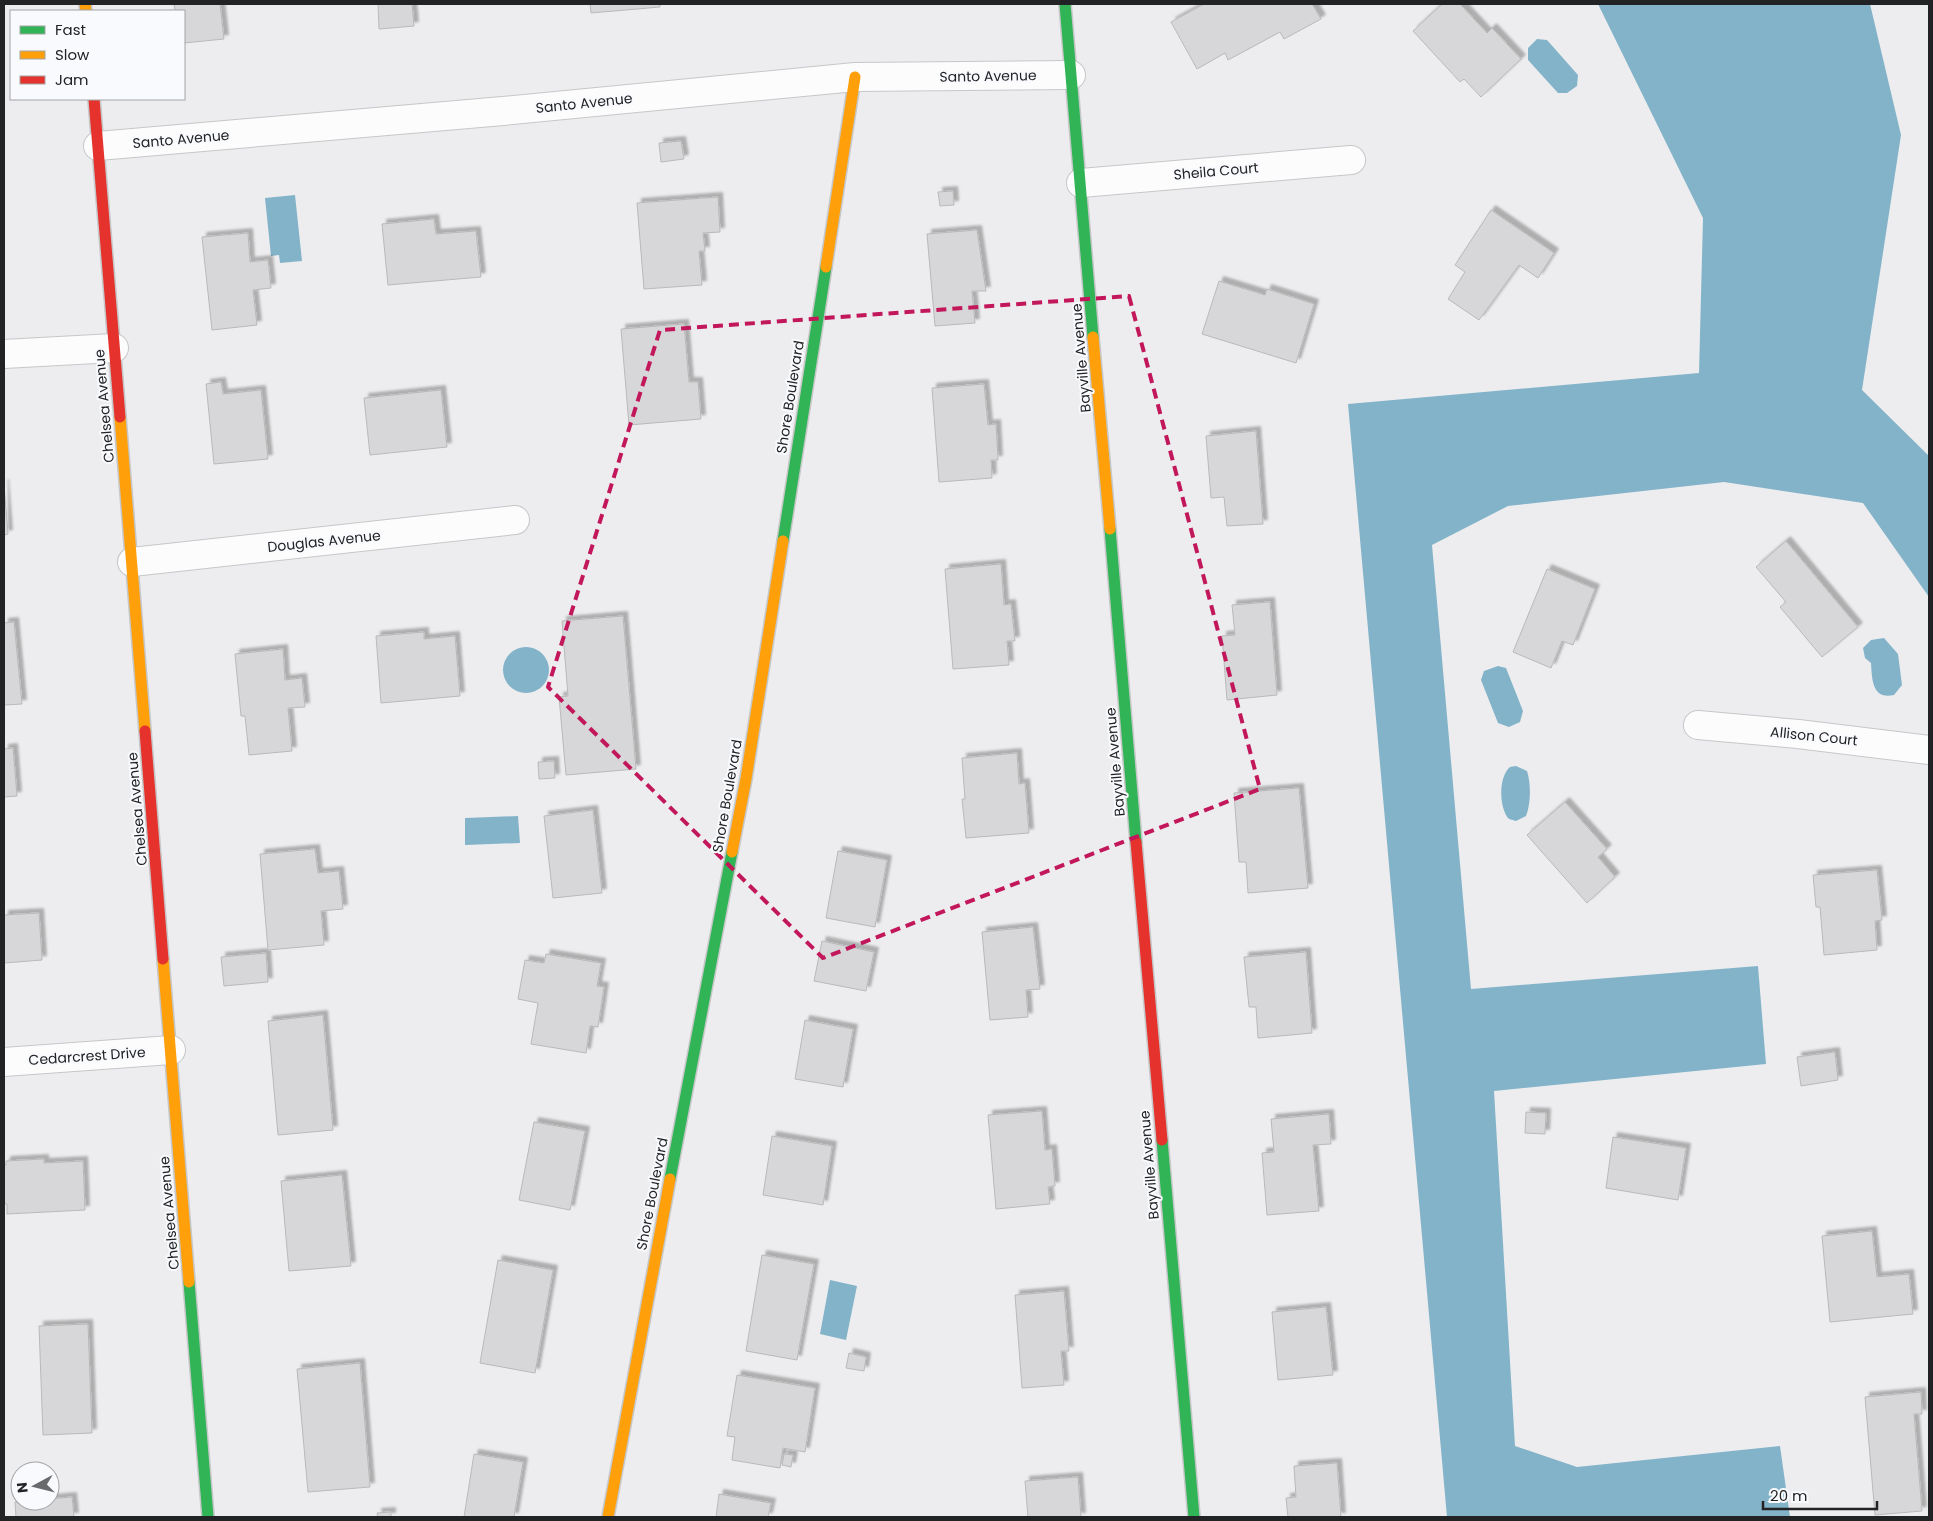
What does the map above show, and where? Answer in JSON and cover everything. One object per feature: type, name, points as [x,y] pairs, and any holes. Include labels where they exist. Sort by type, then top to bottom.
[{"type":"street","name":"Bayville Avenue","points":[[1065,4],[1194,1517]]},
{"type":"street","name":"Santo Avenue","points":[[98,146],[503,111],[855,77],[1071,75]]},
{"type":"street","name":"Shore Boulevard","points":[[608,1517],[635,1364],[746,779],[855,77]]},
{"type":"street","name":"Chelsea Avenue","points":[[94,100],[208,1517]]},
{"type":"street","name":"Sheila Court","points":[[1081,182],[1351,160]]},
{"type":"street","points":[[4,354],[114,348]]},
{"type":"street","name":"Douglas Avenue","points":[[132,562],[515,520]]},
{"type":"street","name":"Allison Court","points":[[1698,725],[1798,734],[1929,750]]},
{"type":"street","name":"Cedarcrest Drive","points":[[4,1062],[171,1050]]},
{"type":"highlighted area","points":[[1129,296],[1260,789],[823,958],[548,687],[660,330]]},
{"type":"water","points":[[1598,4],[1870,4],[1901,135],[1862,390],[1929,456],[1929,597],[1863,503],[1724,482],[1508,506],[1432,545],[1471,989],[1758,966],[1766,1064],[1494,1091],[1515,1446],[1577,1467],[1780,1446],[1790,1517],[1447,1517],[1348,404],[1699,373],[1703,218]]},
{"type":"water","points":[[1537,39],[1547,40],[1578,75],[1577,86],[1567,93],[1558,93],[1528,60],[1528,48]]},
{"type":"water","points":[[295,195],[302,261],[280,263],[279,255],[271,256],[265,198]]},
{"type":"water","points":[[1884,638],[1898,654],[1902,685],[1894,695],[1887,696],[1877,691],[1875,687],[1871,663],[1865,658],[1863,648],[1871,640]]},
{"type":"water","points":[[526,647],[539,651],[545,657],[549,670],[545,683],[539,689],[526,693],[513,689],[507,683],[503,670],[507,657],[513,651]]},
{"type":"water","points":[[1498,666],[1506,668],[1523,711],[1520,722],[1509,727],[1498,723],[1481,680],[1484,671]]},
{"type":"water","points":[[1516,766],[1527,771],[1530,794],[1526,816],[1516,821],[1509,819],[1506,814],[1503,808],[1501,793],[1503,778],[1506,772],[1510,767]]},
{"type":"water","points":[[518,816],[520,843],[465,845],[465,818]]},
{"type":"water","points":[[830,1280],[857,1286],[846,1340],[820,1334]]},
{"type":"building","points":[[174,4],[220,4],[224,39],[185,43],[185,10],[175,10]]},
{"type":"building","points":[[378,4],[412,4],[414,26],[379,29]]},
{"type":"building","points":[[590,4],[660,4],[660,7],[591,13]]},
{"type":"building","points":[[1204,4],[1312,4],[1321,19],[1284,39],[1280,32],[1228,60],[1225,53],[1197,69],[1171,22]]},
{"type":"building","points":[[1442,4],[1460,4],[1487,33],[1492,28],[1521,59],[1481,97],[1464,79],[1460,82],[1413,31]]},
{"type":"building","points":[[681,141],[684,159],[661,162],[659,143]]},
{"type":"building","points":[[953,191],[954,205],[940,206],[938,192]]},
{"type":"building","points":[[718,197],[720,232],[703,233],[705,251],[699,251],[702,285],[644,289],[637,203]]},
{"type":"building","points":[[1491,210],[1554,253],[1538,278],[1519,265],[1479,320],[1448,299],[1465,272],[1455,265]]},
{"type":"building","points":[[434,219],[436,234],[476,231],[481,277],[388,285],[382,224]]},
{"type":"building","points":[[977,230],[986,291],[972,291],[975,323],[935,326],[927,234]]},
{"type":"building","points":[[248,233],[250,262],[268,260],[271,288],[253,290],[257,325],[212,330],[202,237]]},
{"type":"building","points":[[1219,281],[1265,295],[1267,289],[1314,304],[1296,363],[1202,334]]},
{"type":"building","points":[[684,324],[689,382],[698,382],[701,419],[629,425],[621,329]]},
{"type":"building","points":[[221,382],[223,394],[261,390],[268,459],[214,464],[206,384]]},
{"type":"building","points":[[984,384],[988,425],[996,424],[998,460],[991,460],[992,478],[939,482],[932,388]]},
{"type":"building","points":[[441,390],[447,447],[370,455],[364,398]]},
{"type":"building","points":[[1256,431],[1263,524],[1227,526],[1224,497],[1211,498],[1206,436]]},
{"type":"building","points":[[4,484],[8,534],[4,535]]},
{"type":"building","points":[[1786,541],[1858,627],[1822,657],[1780,607],[1786,602],[1756,567]]},
{"type":"building","points":[[1001,564],[1004,605],[1011,604],[1015,641],[1007,641],[1009,665],[953,669],[945,569]]},
{"type":"building","points":[[1547,569],[1595,589],[1573,645],[1562,641],[1551,668],[1513,652]]},
{"type":"building","points":[[1270,602],[1277,695],[1227,700],[1222,636],[1235,635],[1232,605]]},
{"type":"building","points":[[623,616],[636,769],[566,775],[559,697],[568,696],[562,621]]},
{"type":"building","points":[[14,622],[22,704],[4,705],[4,623]]},
{"type":"building","points":[[424,632],[424,639],[455,636],[460,696],[381,703],[376,636]]},
{"type":"building","points":[[283,649],[285,680],[302,678],[305,707],[288,708],[292,751],[249,755],[245,716],[241,716],[235,654]]},
{"type":"building","points":[[13,748],[17,796],[4,797],[4,749]]},
{"type":"building","points":[[1017,753],[1019,784],[1025,783],[1029,833],[966,838],[962,799],[965,799],[962,758]]},
{"type":"building","points":[[554,761],[555,778],[539,779],[538,762]]},
{"type":"building","points":[[1299,788],[1308,888],[1248,893],[1246,862],[1239,862],[1234,793]]},
{"type":"building","points":[[1565,802],[1607,849],[1598,857],[1615,877],[1587,903],[1527,835]]},
{"type":"building","points":[[593,810],[602,893],[553,898],[544,816]]},
{"type":"building","points":[[315,849],[318,873],[339,871],[343,909],[321,911],[324,945],[268,950],[260,854]]},
{"type":"building","points":[[838,851],[887,860],[875,927],[826,918]]},
{"type":"building","points":[[1877,870],[1882,920],[1875,921],[1877,950],[1824,955],[1820,907],[1816,907],[1813,875]]},
{"type":"building","points":[[39,913],[42,960],[4,963],[4,915]]},
{"type":"building","points":[[1033,927],[1040,989],[1026,990],[1028,1017],[990,1020],[982,932]]},
{"type":"building","points":[[822,941],[874,952],[866,991],[814,981]]},
{"type":"building","points":[[1306,952],[1312,1033],[1258,1038],[1256,1007],[1249,1007],[1244,957]]},
{"type":"building","points":[[266,953],[268,982],[224,986],[221,957]]},
{"type":"building","points":[[546,954],[601,963],[597,986],[604,987],[598,1027],[590,1026],[586,1053],[531,1044],[538,1003],[518,999],[525,960],[544,963]]},
{"type":"building","points":[[323,1015],[333,1130],[278,1135],[268,1021]]},
{"type":"building","points":[[805,1020],[853,1029],[843,1087],[795,1079]]},
{"type":"building","points":[[1835,1052],[1838,1080],[1801,1086],[1797,1057]]},
{"type":"building","points":[[1042,1111],[1045,1150],[1052,1149],[1055,1186],[1048,1187],[1050,1204],[996,1209],[988,1115]]},
{"type":"building","points":[[1526,1112],[1546,1113],[1545,1134],[1525,1133]]},
{"type":"building","points":[[1329,1114],[1331,1144],[1313,1145],[1319,1211],[1267,1215],[1262,1153],[1274,1152],[1271,1119]]},
{"type":"building","points":[[534,1122],[585,1131],[570,1210],[519,1200]]},
{"type":"building","points":[[772,1136],[832,1146],[823,1205],[763,1195]]},
{"type":"building","points":[[1613,1137],[1686,1148],[1678,1200],[1606,1188]]},
{"type":"building","points":[[44,1159],[44,1163],[83,1161],[85,1210],[7,1214],[7,1204],[4,1204],[4,1165],[6,1165],[6,1161]]},
{"type":"building","points":[[342,1175],[351,1266],[289,1271],[281,1181]]},
{"type":"building","points":[[1872,1231],[1877,1277],[1909,1274],[1913,1314],[1830,1322],[1822,1236]]},
{"type":"building","points":[[762,1255],[814,1264],[797,1360],[746,1351]]},
{"type":"building","points":[[498,1260],[553,1270],[535,1373],[480,1363]]},
{"type":"building","points":[[1064,1291],[1069,1351],[1061,1351],[1064,1385],[1022,1388],[1015,1295]]},
{"type":"building","points":[[1326,1307],[1333,1375],[1278,1380],[1272,1312]]},
{"type":"building","points":[[88,1324],[92,1433],[43,1435],[39,1326]]},
{"type":"building","points":[[849,1353],[866,1357],[864,1371],[846,1368]]},
{"type":"building","points":[[360,1363],[370,1487],[308,1492],[297,1369]]},
{"type":"building","points":[[737,1375],[815,1388],[805,1452],[783,1448],[780,1468],[732,1460],[735,1437],[727,1436]]},
{"type":"building","points":[[1921,1392],[1922,1414],[1914,1414],[1922,1511],[1875,1515],[1865,1397]]},
{"type":"building","points":[[474,1454],[523,1462],[514,1517],[464,1517]]},
{"type":"building","points":[[784,1454],[793,1455],[791,1467],[782,1465]]},
{"type":"building","points":[[1337,1463],[1341,1517],[1288,1517],[1286,1498],[1296,1497],[1294,1466]]},
{"type":"building","points":[[1078,1477],[1081,1517],[1028,1517],[1025,1481]]},
{"type":"building","points":[[719,1494],[771,1503],[768,1517],[716,1517]]},
{"type":"building","points":[[72,1497],[74,1517],[16,1517],[16,1511],[60,1511],[60,1498]]},
{"type":"building","points":[[391,1512],[391,1517],[378,1517],[377,1513]]},
{"type":"traffic: fast","points":[[1065,4],[1093,337]]},
{"type":"traffic: fast","points":[[783,541],[826,267]]},
{"type":"traffic: fast","points":[[1110,529],[1136,842]]},
{"type":"traffic: fast","points":[[670,1179],[732,852]]},
{"type":"traffic: fast","points":[[1162,1140],[1194,1517]]},
{"type":"traffic: fast","points":[[189,1282],[208,1517]]},
{"type":"traffic: slow","points":[[85,4],[86,10]]},
{"type":"traffic: slow","points":[[826,267],[855,77]]},
{"type":"traffic: slow","points":[[1093,337],[1110,529]]},
{"type":"traffic: slow","points":[[120,417],[145,731]]},
{"type":"traffic: slow","points":[[732,852],[746,779],[783,541]]},
{"type":"traffic: slow","points":[[163,959],[189,1282]]},
{"type":"traffic: slow","points":[[608,1517],[670,1179]]},
{"type":"traffic: jam","points":[[94,100],[120,417]]},
{"type":"traffic: jam","points":[[145,731],[163,959]]},
{"type":"traffic: jam","points":[[1136,842],[1162,1140]]}]
